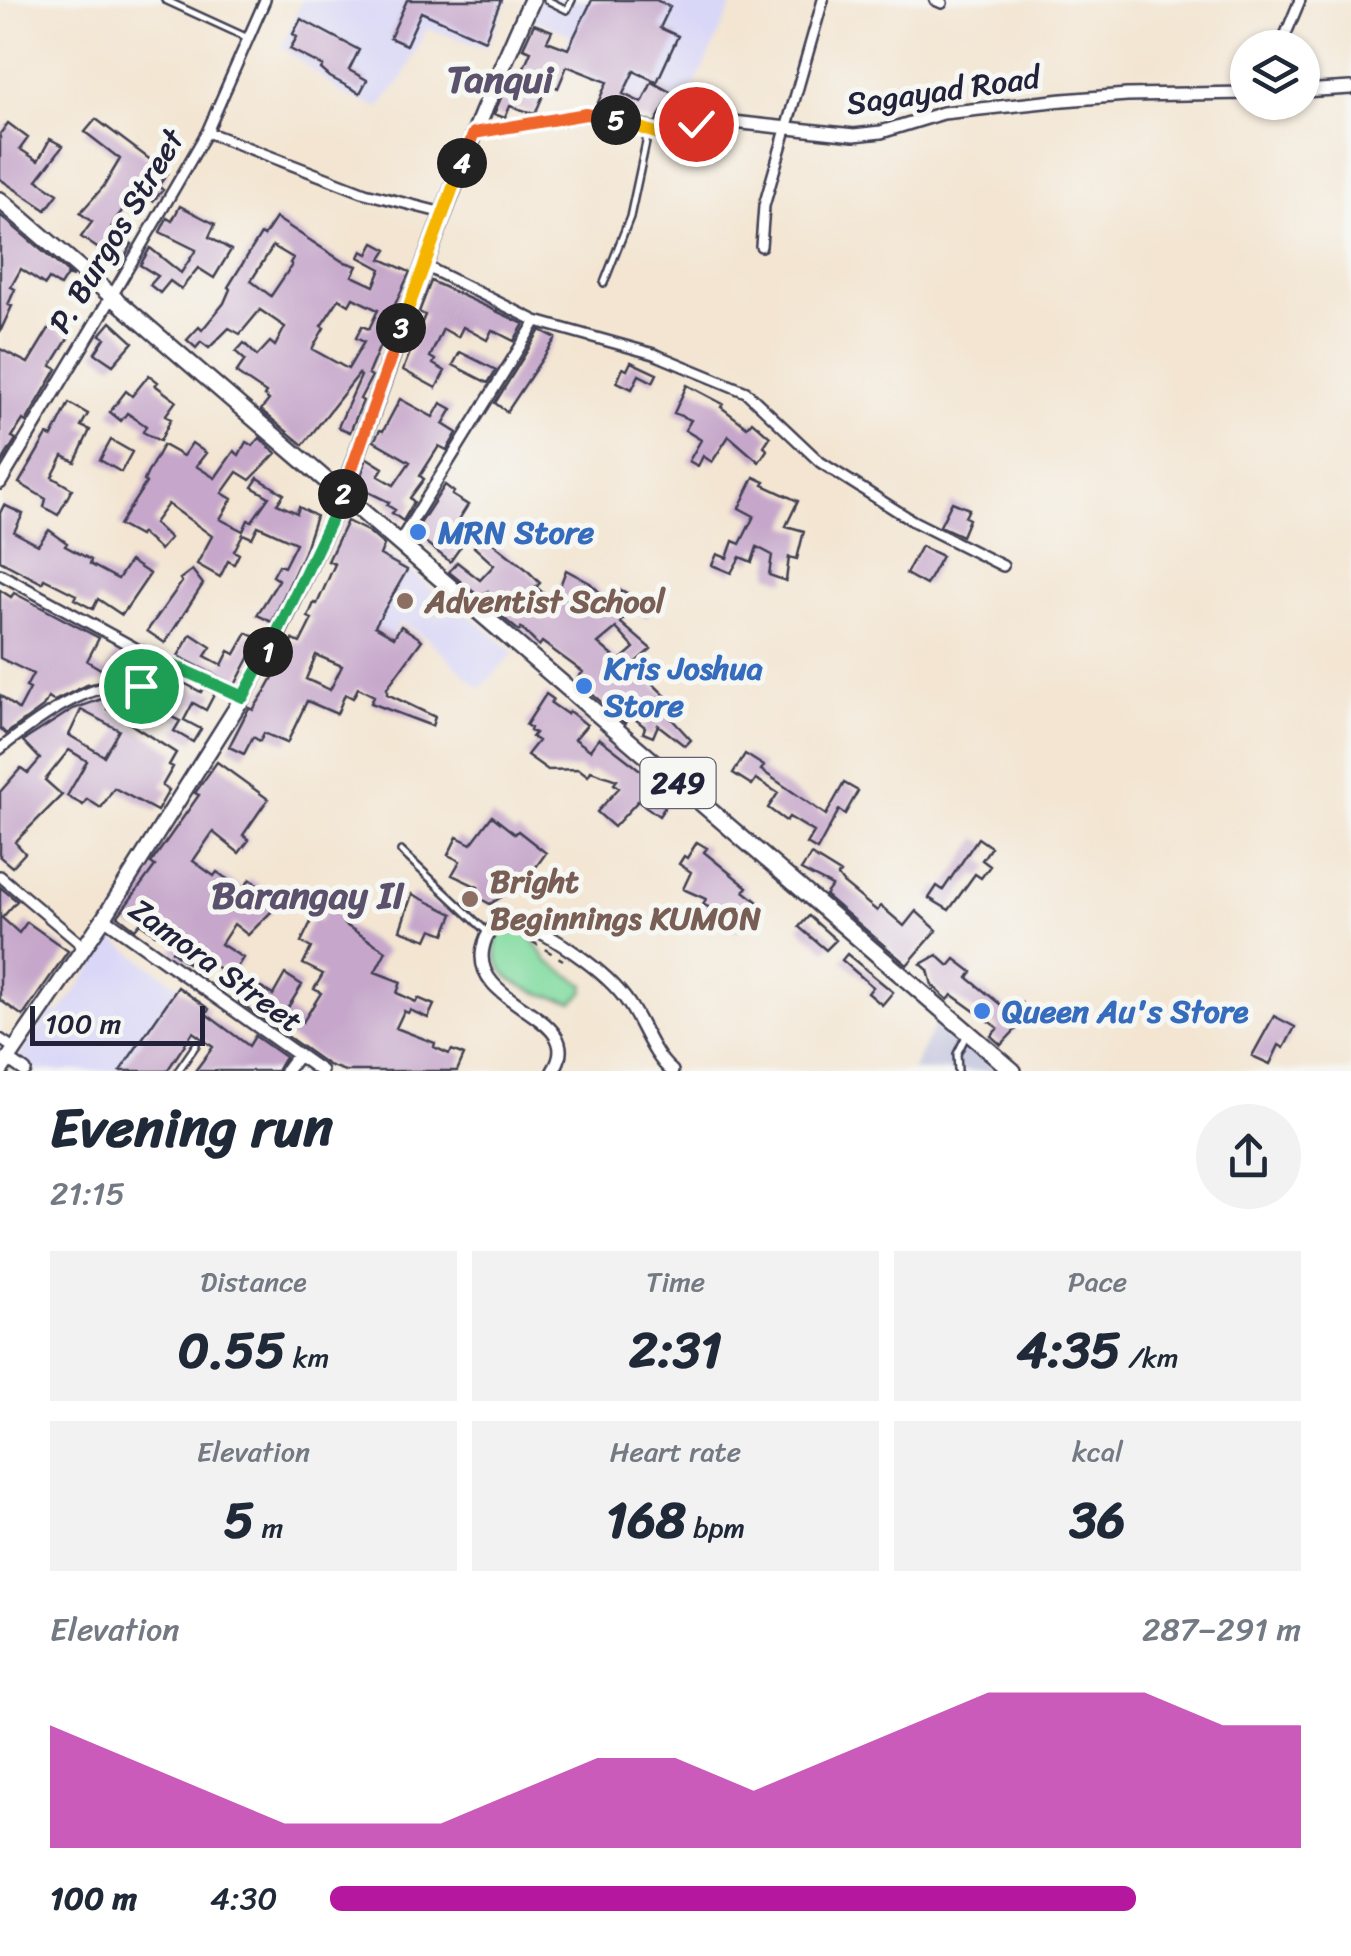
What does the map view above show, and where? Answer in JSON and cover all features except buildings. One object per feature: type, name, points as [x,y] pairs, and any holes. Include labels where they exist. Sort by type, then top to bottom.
[{"type":"main road","points":[[8,1060],[104,918],[275,640],[342,496],[423,265],[474,133],[532,0]]},
{"type":"main road","name":"249","points":[[0,200],[1013,1071]]},
{"type":"street","name":"P. Burgos Street","points":[[0,482],[207,132],[265,0]]},
{"type":"street","points":[[761,246],[764,206],[824,0]]},
{"type":"street","points":[[1288,30],[1300,0]]},
{"type":"street","points":[[1320,91],[1351,88]]},
{"type":"street","name":"Sagayad Road","points":[[474,133],[586,114],[668,135],[714,120],[854,134],[880,132],[943,114],[1062,100],[1230,94]]},
{"type":"street","points":[[207,132],[365,192],[443,213]]},
{"type":"street","points":[[423,265],[536,321],[654,354],[746,392],[820,462],[914,521],[1003,566]]},
{"type":"street","points":[[398,544],[536,321]]},
{"type":"street","points":[[0,574],[165,662],[243,697]]},
{"type":"street","points":[[0,749],[68,702],[123,684],[148,690],[165,662]]},
{"type":"street","points":[[0,876],[83,946]]},
{"type":"street","name":"Zamora Street","points":[[104,918],[322,1071]]},
{"type":"street","points":[[554,1071],[560,1057],[555,1036],[542,1020],[498,990],[482,970],[481,956],[488,933],[506,919],[523,922],[589,966],[626,999],[668,1070]]},
{"type":"street","points":[[0,1039],[8,1060],[24,1071]]},
{"type":"street","points":[[286,1071],[297,1056]]},
{"type":"lane","points":[[165,0],[248,38]]},
{"type":"lane","points":[[547,0],[568,10],[572,0]]},
{"type":"lane","points":[[604,283],[630,217],[648,130]]},
{"type":"lane","points":[[401,850],[488,933]]},
{"type":"lane","points":[[958,1071],[957,1054],[969,1032]]},
{"type":"lane","points":[[178,1071],[196,1045]]},
{"type":"shaded area","points":[[302,0],[508,0],[486,48],[427,28],[404,76],[379,108],[343,94],[282,47]]},
{"type":"shaded area","points":[[538,0],[735,0],[679,119],[558,64],[571,35],[530,17]]},
{"type":"shaded area","points":[[385,549],[447,603],[428,633],[452,600],[514,653],[480,689],[426,637],[401,622],[379,654],[368,598]]},
{"type":"shaded area","points":[[107,935],[179,986],[118,1071],[38,1071],[19,1057],[52,1010],[59,1014],[105,951],[99,946]]},
{"type":"shaded area","points":[[937,1021],[998,1071],[912,1071]]},
{"type":"green space","points":[[507,924],[525,927],[547,961],[585,985],[584,992],[573,1002],[528,989],[504,973],[496,946],[500,928]]},
{"type":"place","name":"MRN Store","points":[[418,532]]},
{"type":"place","name":"Adventist School","points":[[405,601]]},
{"type":"place","name":"Kris Joshua Store","points":[[584,686]]},
{"type":"place","name":"Bright Beginnings KUMON","points":[[470,899]]},
{"type":"place","name":"Queen Au's Store","points":[[982,1011]]},
{"type":"district","name":"Tanqui","points":[[500,79]]},
{"type":"district","name":"Barangay II","points":[[308,895]]},
{"type":"route","points":[[141,686],[148,690],[165,662],[243,697],[275,640],[342,496],[474,133],[586,114],[662,135],[696,124]]}]
